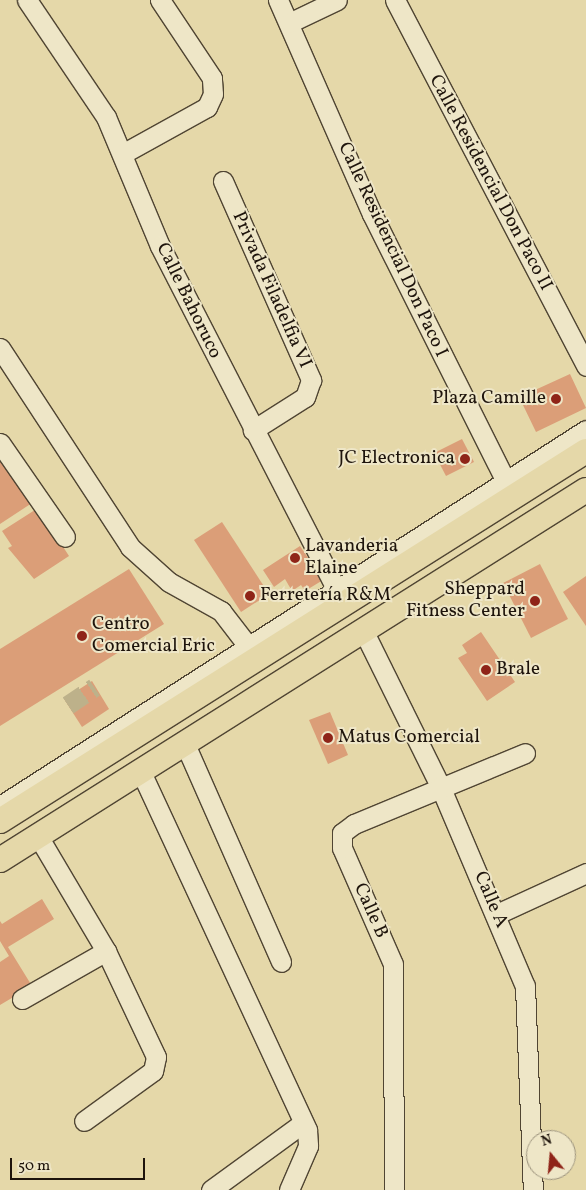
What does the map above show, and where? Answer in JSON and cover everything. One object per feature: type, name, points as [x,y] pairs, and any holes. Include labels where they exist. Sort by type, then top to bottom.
[{"type":"main road","points":[[0,821],[510,488],[586,450]]},
{"type":"main road","points":[[0,860],[364,632],[586,490]]},
{"type":"street","name":"Calle Bahoruco","points":[[27,0],[59,42],[124,153],[160,246],[341,598]]},
{"type":"street","points":[[124,153],[207,107],[212,100],[212,78],[160,0]]},
{"type":"street","name":"Calle Residencial Don Paco I","points":[[278,0],[372,214],[510,488]]},
{"type":"street","points":[[289,23],[337,0]]},
{"type":"street","name":"Calle Residencial Don Paco II","points":[[395,0],[586,366]]},
{"type":"street","name":"Privada Filadelfia VI","points":[[223,181],[311,380],[305,397],[253,430]]},
{"type":"street","points":[[0,348],[130,547],[169,582],[221,611],[248,646]]},
{"type":"street","points":[[510,488],[586,430]]},
{"type":"street","points":[[0,443],[66,538]]},
{"type":"street","points":[[0,806],[248,646],[341,598]]},
{"type":"street","name":"Calle A","points":[[364,632],[440,786],[497,914],[525,986],[533,1190]]},
{"type":"street","points":[[185,744],[281,962]]},
{"type":"street","name":"Calle B","points":[[394,1190],[393,964],[342,848],[342,833],[440,786],[525,753]]},
{"type":"street","points":[[141,772],[303,1123],[308,1146],[289,1190]]},
{"type":"street","points":[[38,836],[106,951],[157,1064],[84,1121]]},
{"type":"street","points":[[497,914],[586,874]]},
{"type":"street","points":[[22,999],[106,951]]},
{"type":"street","points":[[216,1189],[303,1123]]},
{"type":"building","name":"Plaza Camille","points":[[570,374],[586,408],[536,432],[522,403],[538,396],[535,390]]},
{"type":"building","points":[[462,439],[474,462],[446,476],[434,453]]},
{"type":"building","points":[[0,453],[32,503],[0,524]]},
{"type":"building","points":[[38,508],[69,556],[34,579],[8,548],[12,546],[2,531]]},
{"type":"building","points":[[222,522],[269,594],[241,612],[194,540]]},
{"type":"building","name":"Lavanderia Elaine","points":[[300,546],[323,580],[305,591],[301,585],[292,591],[285,579],[274,587],[263,570]]},
{"type":"building","name":"Sheppard Fitness Center","points":[[540,564],[568,619],[531,638],[503,583]]},
{"type":"building","name":"Centro Comercial Eric","points":[[129,569],[164,624],[0,726],[0,649]]},
{"type":"building","points":[[586,576],[586,626],[563,592]]},
{"type":"building","name":"Brale","points":[[481,632],[515,682],[487,701],[458,658],[467,653],[462,645]]},
{"type":"building","points":[[92,681],[109,709],[82,727],[64,699]]},
{"type":"building","name":"Matus Comercial","points":[[330,712],[348,755],[328,764],[309,720]]},
{"type":"building","points":[[42,899],[54,919],[8,947],[32,986],[0,1005],[0,962],[9,956],[0,941],[0,921],[2,924]]},
{"type":"tunnel","points":[[68,705],[95,687]]},
{"type":"place","name":"Plaza Camille","points":[[556,399]]},
{"type":"place","name":"JC Electronica","points":[[465,459]]},
{"type":"place","name":"Lavanderia Elaine","points":[[295,558]]},
{"type":"place","name":"Ferretería R&M","points":[[250,596]]},
{"type":"place","name":"Sheppard Fitness Center","points":[[535,601]]},
{"type":"place","name":"Centro Comercial Eric","points":[[82,636]]},
{"type":"place","name":"Brale","points":[[486,670]]},
{"type":"place","name":"Matus Comercial","points":[[328,738]]}]
